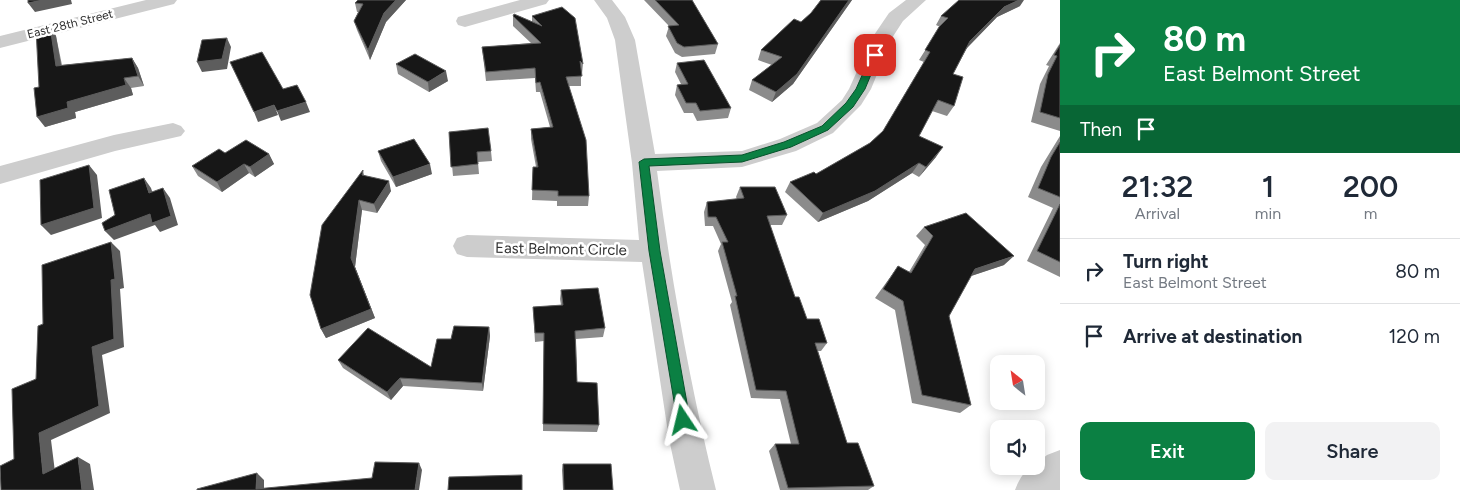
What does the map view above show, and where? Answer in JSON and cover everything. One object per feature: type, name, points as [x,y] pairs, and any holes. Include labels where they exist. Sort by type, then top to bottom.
[{"type":"street","name":"East 28th Street","points":[[0,42],[168,0]]},
{"type":"street","points":[[465,21],[540,0]]},
{"type":"street","points":[[603,0],[616,17],[625,40],[644,162],[654,251],[686,439],[698,490]]},
{"type":"street","points":[[644,162],[742,159],[788,145],[825,128],[850,105],[860,89],[882,38],[896,17],[917,0]]},
{"type":"street","points":[[0,175],[114,143],[173,131]]},
{"type":"street","name":"East Belmont Circle","points":[[467,246],[654,251]]},
{"type":"street","points":[[1033,490],[1060,468]]},
{"type":"building","points":[[28,0],[43,0],[28,3]]},
{"type":"building","points":[[358,0],[396,0],[384,13],[368,50],[354,21],[363,4],[355,3]]},
{"type":"building","points":[[655,0],[692,0],[718,44],[684,47],[677,43],[668,26],[679,25]]},
{"type":"building","points":[[821,0],[849,0],[797,74],[776,92],[752,80],[782,57],[761,50],[794,19],[801,22]]},
{"type":"building","points":[[959,0],[1019,0],[1004,7],[970,41],[953,74],[963,77],[954,106],[938,100],[919,136],[943,147],[926,167],[919,163],[875,191],[823,213],[790,182],[814,172],[816,174],[870,143],[883,131],[930,52],[925,50],[939,27],[948,18],[941,16]]},
{"type":"building","points":[[562,7],[575,18],[583,64],[580,61],[582,76],[566,77],[586,140],[589,196],[558,196],[558,191],[532,190],[533,167],[538,167],[531,129],[553,127],[540,82],[536,83],[535,68],[486,72],[482,47],[541,43],[513,16],[514,14],[542,26],[532,16]]},
{"type":"building","points":[[50,26],[56,66],[132,58],[138,76],[124,78],[126,85],[67,102],[68,108],[37,117],[34,88],[39,87],[36,29]]},
{"type":"building","points":[[227,38],[222,59],[197,62],[202,40]]},
{"type":"building","points":[[1060,45],[1060,118],[1040,112],[1048,74],[1057,56],[1054,55]]},
{"type":"building","points":[[262,52],[283,89],[297,85],[306,102],[277,111],[274,105],[254,112],[230,62]]},
{"type":"building","points":[[415,54],[446,71],[428,82],[396,64]]},
{"type":"building","points":[[704,60],[731,108],[700,111],[696,103],[686,103],[677,85],[688,84],[677,63]]},
{"type":"building","points":[[488,128],[491,151],[477,152],[478,164],[451,167],[449,132]]},
{"type":"building","points":[[414,139],[430,164],[393,177],[378,151]]},
{"type":"building","points":[[246,140],[269,154],[250,167],[244,164],[217,182],[192,166],[219,149],[225,153]]},
{"type":"building","points":[[1060,142],[1060,197],[1038,188],[1051,157]]},
{"type":"building","points":[[89,165],[94,208],[41,225],[40,180]]},
{"type":"building","points":[[363,170],[362,175],[389,181],[374,204],[359,200],[351,258],[371,309],[321,329],[310,295],[322,225]]},
{"type":"building","points":[[144,178],[149,193],[163,188],[171,216],[152,223],[150,214],[105,231],[102,223],[115,215],[109,190]]},
{"type":"building","points":[[740,187],[775,187],[787,215],[767,216],[795,297],[799,297],[807,319],[819,319],[827,343],[815,343],[847,443],[858,443],[874,486],[788,488],[775,444],[799,444],[786,391],[756,390],[735,296],[737,296],[722,242],[728,242],[716,217],[708,217],[707,202],[744,198]]},
{"type":"building","points":[[1060,204],[1060,262],[1037,251]]},
{"type":"building","points":[[966,213],[1014,256],[975,269],[949,316],[971,405],[922,395],[903,301],[883,289],[898,266],[911,273],[933,236],[924,227]]},
{"type":"building","points":[[111,242],[115,279],[111,280],[114,339],[92,347],[99,406],[39,433],[43,474],[78,457],[82,490],[1,490],[0,466],[14,459],[12,389],[36,379],[38,326],[43,324],[42,265]]},
{"type":"building","points":[[598,288],[605,328],[575,331],[577,382],[597,383],[599,425],[543,424],[544,333],[535,333],[533,307],[563,305],[561,290]]},
{"type":"building","points":[[454,326],[489,327],[482,383],[400,378],[387,392],[338,360],[368,328],[431,367],[437,339],[451,339]]},
{"type":"building","points":[[375,462],[419,463],[415,490],[197,490],[257,473],[256,489],[372,478]]},
{"type":"building","points":[[563,464],[611,464],[613,490],[564,490]]},
{"type":"building","points":[[522,475],[522,490],[448,490],[449,477]]},
{"type":"route","points":[[683,420],[654,251],[644,162],[742,159],[788,145],[825,128],[850,105],[860,89],[875,55]]}]
